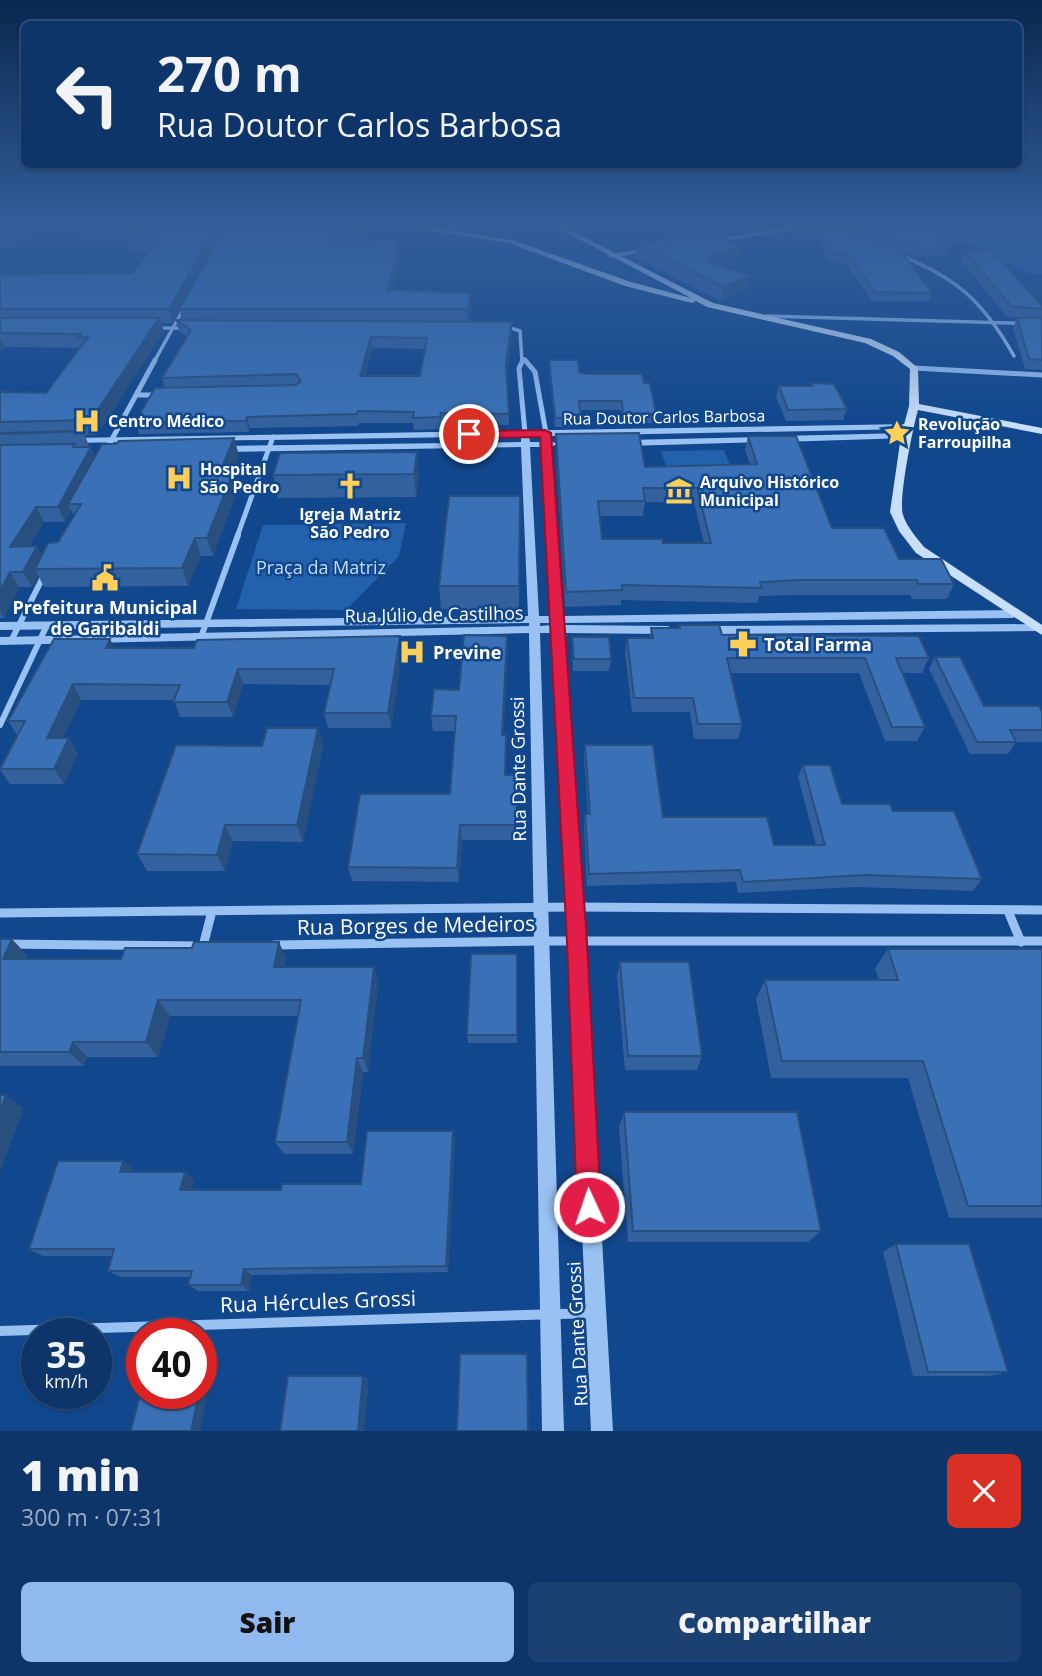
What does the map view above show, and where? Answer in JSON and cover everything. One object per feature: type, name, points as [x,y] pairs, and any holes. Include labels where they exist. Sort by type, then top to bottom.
[{"type":"main road","points":[[664,293],[867,341],[897,354],[914,368],[914,406],[907,432],[896,512],[905,531],[920,550],[1039,630]]},
{"type":"main road","points":[[687,293],[710,304]]},
{"type":"main road","points":[[914,406],[1042,431]]},
{"type":"street","points":[[968,293],[997,324],[1014,356]]},
{"type":"street","points":[[99,464],[192,294]]},
{"type":"street","points":[[757,316],[1042,324]]},
{"type":"street","name":"Rua Dante Grossi","points":[[501,326],[520,331],[524,359],[535,372],[550,441],[602,1431]]},
{"type":"street","points":[[146,328],[186,328]]},
{"type":"street","name":"Rua Dante Grossi","points":[[524,359],[519,368],[526,439],[534,624],[554,1431]]},
{"type":"street","points":[[914,368],[1042,375]]},
{"type":"street","points":[[136,395],[163,394]]},
{"type":"street","name":"Rua Doutor Carlos Barbosa","points":[[62,441],[273,438],[550,441],[907,432]]},
{"type":"street","name":"Rua Doutor Carlos Barbosa","points":[[573,444],[711,436]]},
{"type":"street","points":[[201,637],[273,438]]},
{"type":"street","name":"Rua Doutor Carlos Barbosa","points":[[79,452],[526,439]]},
{"type":"street","points":[[5,641],[19,626],[50,563]]},
{"type":"street","name":"Rua Júlio de Castilhos","points":[[0,626],[206,622],[559,624],[1013,614]]},
{"type":"street","points":[[761,619],[767,631]]},
{"type":"street","name":"Rua Júlio de Castilhos","points":[[5,641],[201,637],[534,624]]},
{"type":"street","name":"Rua Júlio de Castilhos","points":[[559,624],[767,631],[1039,630]]},
{"type":"street","points":[[0,725],[47,625]]},
{"type":"street","name":"Rua Borges de Medeiros","points":[[0,913],[573,907],[1042,910]]},
{"type":"street","points":[[203,946],[212,911]]},
{"type":"street","points":[[1008,911],[1021,942]]},
{"type":"street","name":"Rua Borges de Medeiros","points":[[257,945],[543,941],[1042,942]]},
{"type":"street","points":[[0,944],[216,946]]},
{"type":"street","name":"Rua Hércules Grossi","points":[[0,1331],[594,1313]]},
{"type":"green space","points":[[724,450],[734,476],[670,478],[661,451]]},
{"type":"green space","name":"Praça da Matriz","points":[[406,523],[399,556],[346,610],[236,609],[263,525]]},
{"type":"building","points":[[0,293],[178,293],[169,309],[0,309]]},
{"type":"building","points":[[188,293],[471,293],[467,309],[179,309]]},
{"type":"building","points":[[1000,293],[1030,293],[1042,309],[1011,306]]},
{"type":"building","points":[[0,318],[159,318],[91,420],[0,422],[0,392],[46,393],[88,337],[78,337],[81,334],[0,333]]},
{"type":"building","points":[[1017,318],[1042,318],[1042,360],[1029,359]]},
{"type":"building","points":[[176,320],[512,322],[506,365],[509,414],[441,413],[440,417],[413,418],[414,412],[358,411],[357,414],[247,417],[246,421],[135,422],[155,388],[296,385],[301,381],[296,374],[162,378],[191,330]],"holes":[[[371,337],[427,338],[420,376],[360,376]]]},
{"type":"building","points":[[549,360],[578,360],[579,372],[588,374],[642,374],[644,383],[650,383],[656,414],[623,413],[622,401],[579,401],[581,417],[555,418]]},
{"type":"building","points":[[811,383],[834,384],[847,409],[788,410],[779,386],[812,386]]},
{"type":"building","points":[[83,431],[0,434],[0,433]]},
{"type":"building","points":[[639,433],[645,467],[757,464],[748,436],[796,436],[832,528],[884,528],[899,559],[941,559],[954,584],[918,584],[917,580],[799,580],[760,582],[762,588],[622,585],[622,590],[566,592],[556,434]],"holes":[[[643,488],[697,488],[711,543],[663,543],[662,539],[602,539],[598,501],[645,501]]]},
{"type":"building","points":[[234,438],[220,472],[233,472],[207,538],[195,538],[182,568],[35,569],[48,543],[58,542],[81,504],[68,504],[102,444],[116,444],[119,441]]},
{"type":"building","points":[[75,444],[73,447],[91,447],[58,507],[36,507],[10,547],[37,546],[23,572],[10,572],[0,591],[0,445]]},
{"type":"building","points":[[417,452],[414,474],[273,475],[280,453]]},
{"type":"building","points":[[449,496],[520,496],[519,586],[439,586]]},
{"type":"building","points":[[679,625],[719,625],[722,635],[919,636],[929,658],[896,658],[925,727],[892,727],[865,658],[727,658],[742,724],[698,724],[693,698],[634,698],[627,638],[653,638],[651,628],[680,628]]},
{"type":"building","points":[[464,635],[507,636],[502,735],[506,735],[505,775],[517,775],[516,825],[460,825],[457,868],[348,867],[360,794],[450,794],[456,716],[431,716],[434,689],[459,690]]},
{"type":"building","points":[[400,636],[388,713],[324,713],[334,669],[238,669],[227,702],[173,702],[180,685],[73,684],[47,738],[69,738],[54,769],[0,769],[25,721],[8,721],[54,639],[110,639],[106,648],[194,648],[197,640]]},
{"type":"building","points":[[572,637],[609,637],[611,659],[574,659]]},
{"type":"building","points":[[935,657],[960,657],[984,706],[1039,706],[1042,711],[1042,730],[1010,730],[1016,742],[977,742]]},
{"type":"building","points":[[267,728],[318,728],[297,825],[225,825],[217,855],[137,854],[176,745],[262,746]]},
{"type":"building","points":[[585,745],[653,745],[663,817],[767,817],[774,845],[825,845],[803,765],[830,765],[842,804],[890,804],[893,811],[954,811],[982,879],[864,875],[743,882],[740,870],[589,874],[585,814],[590,814]]},
{"type":"building","points":[[0,939],[12,939],[3,959],[121,959],[125,948],[192,948],[194,942],[279,942],[274,967],[374,967],[363,1058],[357,1058],[347,1142],[275,1142],[301,1000],[158,1000],[146,1042],[73,1042],[69,1052],[0,1052]]},
{"type":"building","points":[[888,949],[1042,949],[1042,1206],[968,1206],[923,1061],[782,1061],[765,980],[898,980]]},
{"type":"building","points":[[471,954],[517,954],[517,1035],[467,1035]]},
{"type":"building","points":[[620,962],[689,962],[702,1056],[628,1056]]},
{"type":"building","points":[[0,1095],[6,1095],[0,1111]]},
{"type":"building","points":[[624,1112],[797,1112],[821,1231],[633,1231]]},
{"type":"building","points":[[367,1131],[453,1131],[446,1266],[244,1269],[241,1285],[188,1285],[192,1271],[108,1271],[114,1249],[29,1249],[58,1161],[123,1161],[120,1172],[185,1172],[180,1190],[281,1190],[282,1184],[361,1184]]},
{"type":"building","points":[[896,1244],[969,1244],[1008,1372],[928,1372]]},
{"type":"building","points":[[460,1354],[527,1354],[528,1431],[457,1431]]},
{"type":"building","points":[[288,1376],[363,1376],[358,1431],[280,1431]]},
{"type":"building","points":[[136,1409],[196,1409],[191,1431],[131,1431]]},
{"type":"place","name":"Centro Médico","points":[[87,421]]},
{"type":"place","name":"Revolução Farroupilha","points":[[897,433]]},
{"type":"place","name":"Hospital São Pedro","points":[[179,478]]},
{"type":"place","name":"Igreja Matriz São Pedro","points":[[350,486]]},
{"type":"place","name":"Arquivo Histórico Municipal","points":[[679,491]]},
{"type":"place","name":"Prefeitura Municipal de Garibaldi","points":[[105,578]]},
{"type":"place","name":"Total Farma","points":[[743,644]]},
{"type":"place","name":"Previne","points":[[412,652]]},
{"type":"route","points":[[469,434],[545,433],[559,618],[589,1207]]}]
